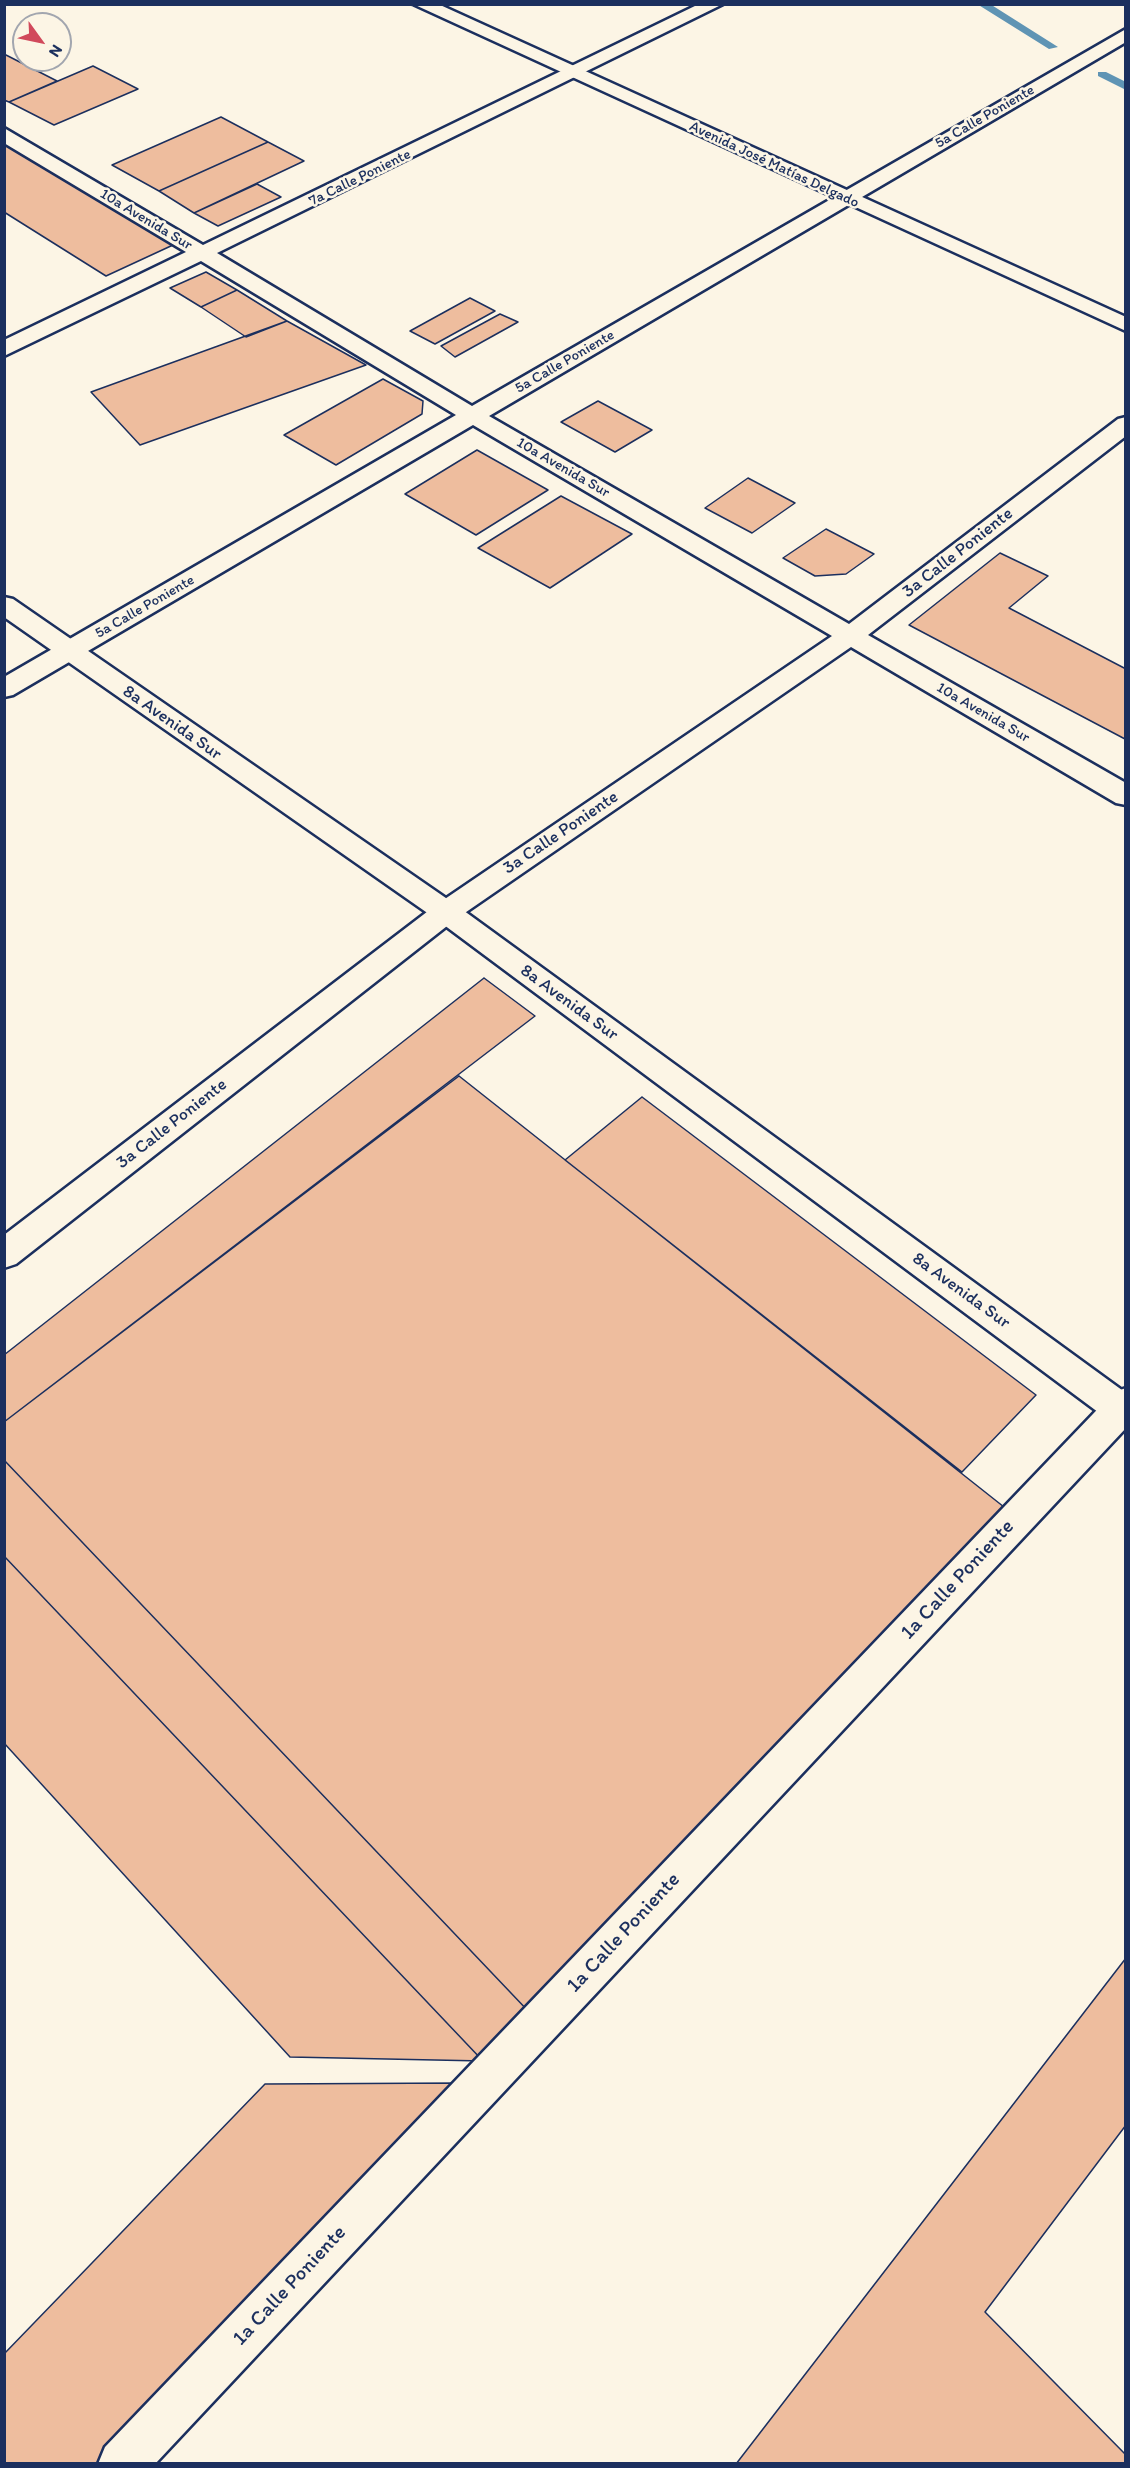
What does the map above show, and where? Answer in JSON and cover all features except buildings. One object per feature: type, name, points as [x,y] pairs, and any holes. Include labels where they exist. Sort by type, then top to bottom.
[{"type":"street","name":"Avenida José Matías Delgado","points":[[422,4],[1125,325]]},
{"type":"street","name":"7a Calle Poniente","points":[[4,349],[204,254],[714,4]]},
{"type":"street","name":"5a Calle Poniente","points":[[4,689],[1125,34]]},
{"type":"street","name":"10a Avenida Sur","points":[[4,134],[473,416],[1125,796]]},
{"type":"street","name":"3a Calle Poniente","points":[[4,1254],[446,912],[851,635],[1125,424]]},
{"type":"street","name":"8a Avenida Sur","points":[[4,605],[446,912],[1124,1408]]},
{"type":"street","name":"1a Calle Poniente","points":[[123,2463],[1124,1408]]},
{"type":"waterway","points":[[982,4],[1053,47]]},
{"type":"waterway","points":[[1102,74],[1126,87]]}]
